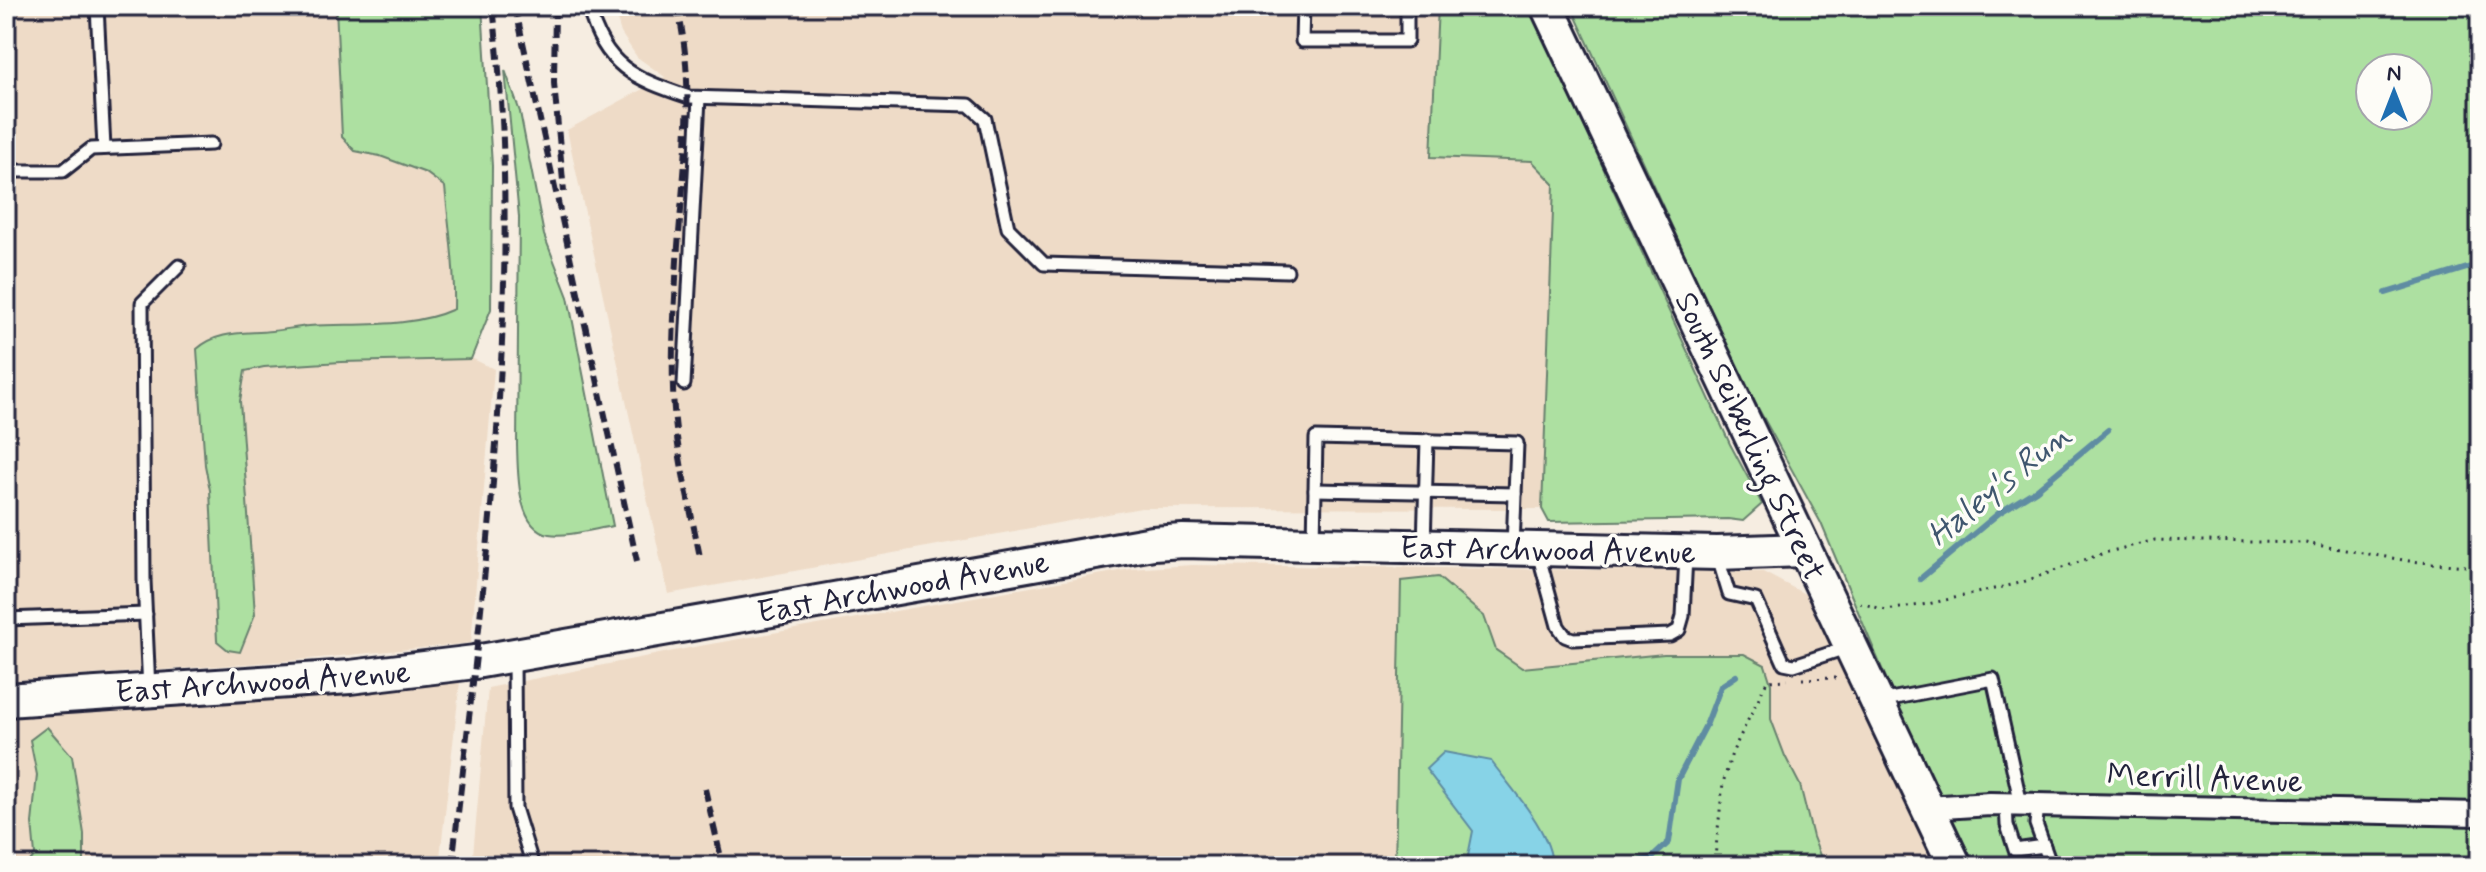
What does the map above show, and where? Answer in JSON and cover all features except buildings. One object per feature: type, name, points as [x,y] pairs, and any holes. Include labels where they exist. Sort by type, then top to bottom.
[{"type":"main road","name":"South Seiberling Street","points":[[1547,6],[1955,866]]},
{"type":"main road","name":"East Archwood Avenue","points":[[6,700],[365,676],[514,656],[1124,546],[1183,541],[1701,552],[1805,550]]},
{"type":"street","name":"Merrill Avenue","points":[[1927,808],[2021,804],[2480,814]]},
{"type":"lane","points":[[97,6],[104,148]]},
{"type":"lane","points":[[588,6],[595,29],[620,66],[650,84],[689,97],[969,105],[985,119],[1008,228],[1044,264],[1287,271]]},
{"type":"lane","points":[[1303,6],[1302,41],[1407,41],[1407,6]]},
{"type":"lane","points":[[684,384],[699,98]]},
{"type":"lane","points":[[6,171],[63,171],[91,149],[211,144]]},
{"type":"lane","points":[[149,690],[142,303],[179,266]]},
{"type":"lane","points":[[1314,544],[1316,438],[1427,440],[1517,443],[1515,494],[1525,548],[1565,636],[1573,639],[1670,635],[1679,630],[1701,552]]},
{"type":"lane","points":[[1424,546],[1427,440]]},
{"type":"lane","points":[[1315,490],[1515,494]]},
{"type":"lane","points":[[1701,552],[1729,594],[1756,600],[1784,663],[1794,665],[1850,646]]},
{"type":"lane","points":[[6,619],[146,614]]},
{"type":"lane","points":[[514,656],[515,808],[533,866]]},
{"type":"lane","points":[[1876,702],[1993,679],[2021,804],[2036,824],[2051,866]]},
{"type":"lane","points":[[2021,804],[2007,825],[2015,850],[2044,846]]},
{"type":"path","points":[[1860,603],[1886,610],[1928,604],[2020,583],[2104,553],[2155,540],[2305,543],[2409,561],[2466,566],[2480,562]]},
{"type":"path","points":[[1710,866],[1715,857],[1723,783],[1732,753],[1767,681],[1838,678]]},
{"type":"shaded area","points":[[6,6],[482,6],[492,166],[491,309],[471,358],[494,369],[471,643],[299,660],[6,681]]},
{"type":"shaded area","points":[[613,6],[1438,6],[1431,157],[1532,161],[1554,183],[1542,509],[1141,508],[668,594],[567,130],[665,77],[637,57],[621,33]]},
{"type":"shaded area","points":[[1192,565],[1763,572],[1820,602],[1945,866],[1824,866],[1800,785],[1771,719],[1771,684],[1702,655],[1664,654],[1522,668],[1496,650],[1484,615],[1438,577],[1401,581],[1395,866],[472,866],[488,688],[694,647],[1131,569]]},
{"type":"shaded area","points":[[460,682],[439,866],[6,866],[6,717]]},
{"type":"green space","points":[[336,6],[482,6],[492,166],[491,309],[471,359],[341,362],[245,371],[240,401],[255,614],[240,652],[228,650],[217,641],[210,490],[205,465],[197,349],[214,339],[232,334],[419,320],[454,309],[445,187],[426,173],[380,156],[355,151],[342,137]]},
{"type":"green space","points":[[1438,6],[1529,6],[1730,444],[1762,504],[1743,521],[1549,522],[1542,509],[1554,184],[1532,161],[1431,157]]},
{"type":"green space","points":[[1571,6],[2480,6],[2480,866],[1975,866],[1893,695],[1821,523],[1740,375]]},
{"type":"green space","points":[[505,70],[520,112],[544,235],[568,297],[613,526],[573,534],[556,535],[538,530],[530,522],[521,497],[517,445],[519,217]]},
{"type":"green space","points":[[1438,577],[1484,616],[1496,650],[1522,668],[1664,654],[1744,654],[1765,665],[1771,684],[1771,719],[1800,785],[1824,866],[1395,866],[1401,581]]},
{"type":"green space","points":[[47,727],[72,756],[84,834],[84,866],[26,866],[35,855],[32,823],[37,775],[30,740]]},
{"type":"water","points":[[1444,752],[1491,761],[1538,825],[1552,866],[1466,866],[1473,831],[1426,769]]},
{"type":"waterway","name":"Haley's Run","points":[[2386,293],[2480,264]]},
{"type":"waterway","name":"Haley's Run","points":[[1920,579],[1999,513],[2036,490],[2108,430]]},
{"type":"waterway","name":"Haley's Run","points":[[1622,866],[1653,857],[1669,842],[1678,779],[1707,723],[1721,686],[1736,676]]},
{"type":"railway","points":[[452,866],[487,544],[503,329],[505,221],[502,114],[493,6]]},
{"type":"railway","points":[[515,6],[637,561]]},
{"type":"railway","points":[[555,6],[554,83],[564,192]]},
{"type":"railway","points":[[677,6],[687,74],[687,108],[673,388],[679,452],[700,557]]},
{"type":"railway","points":[[705,789],[723,866]]}]
